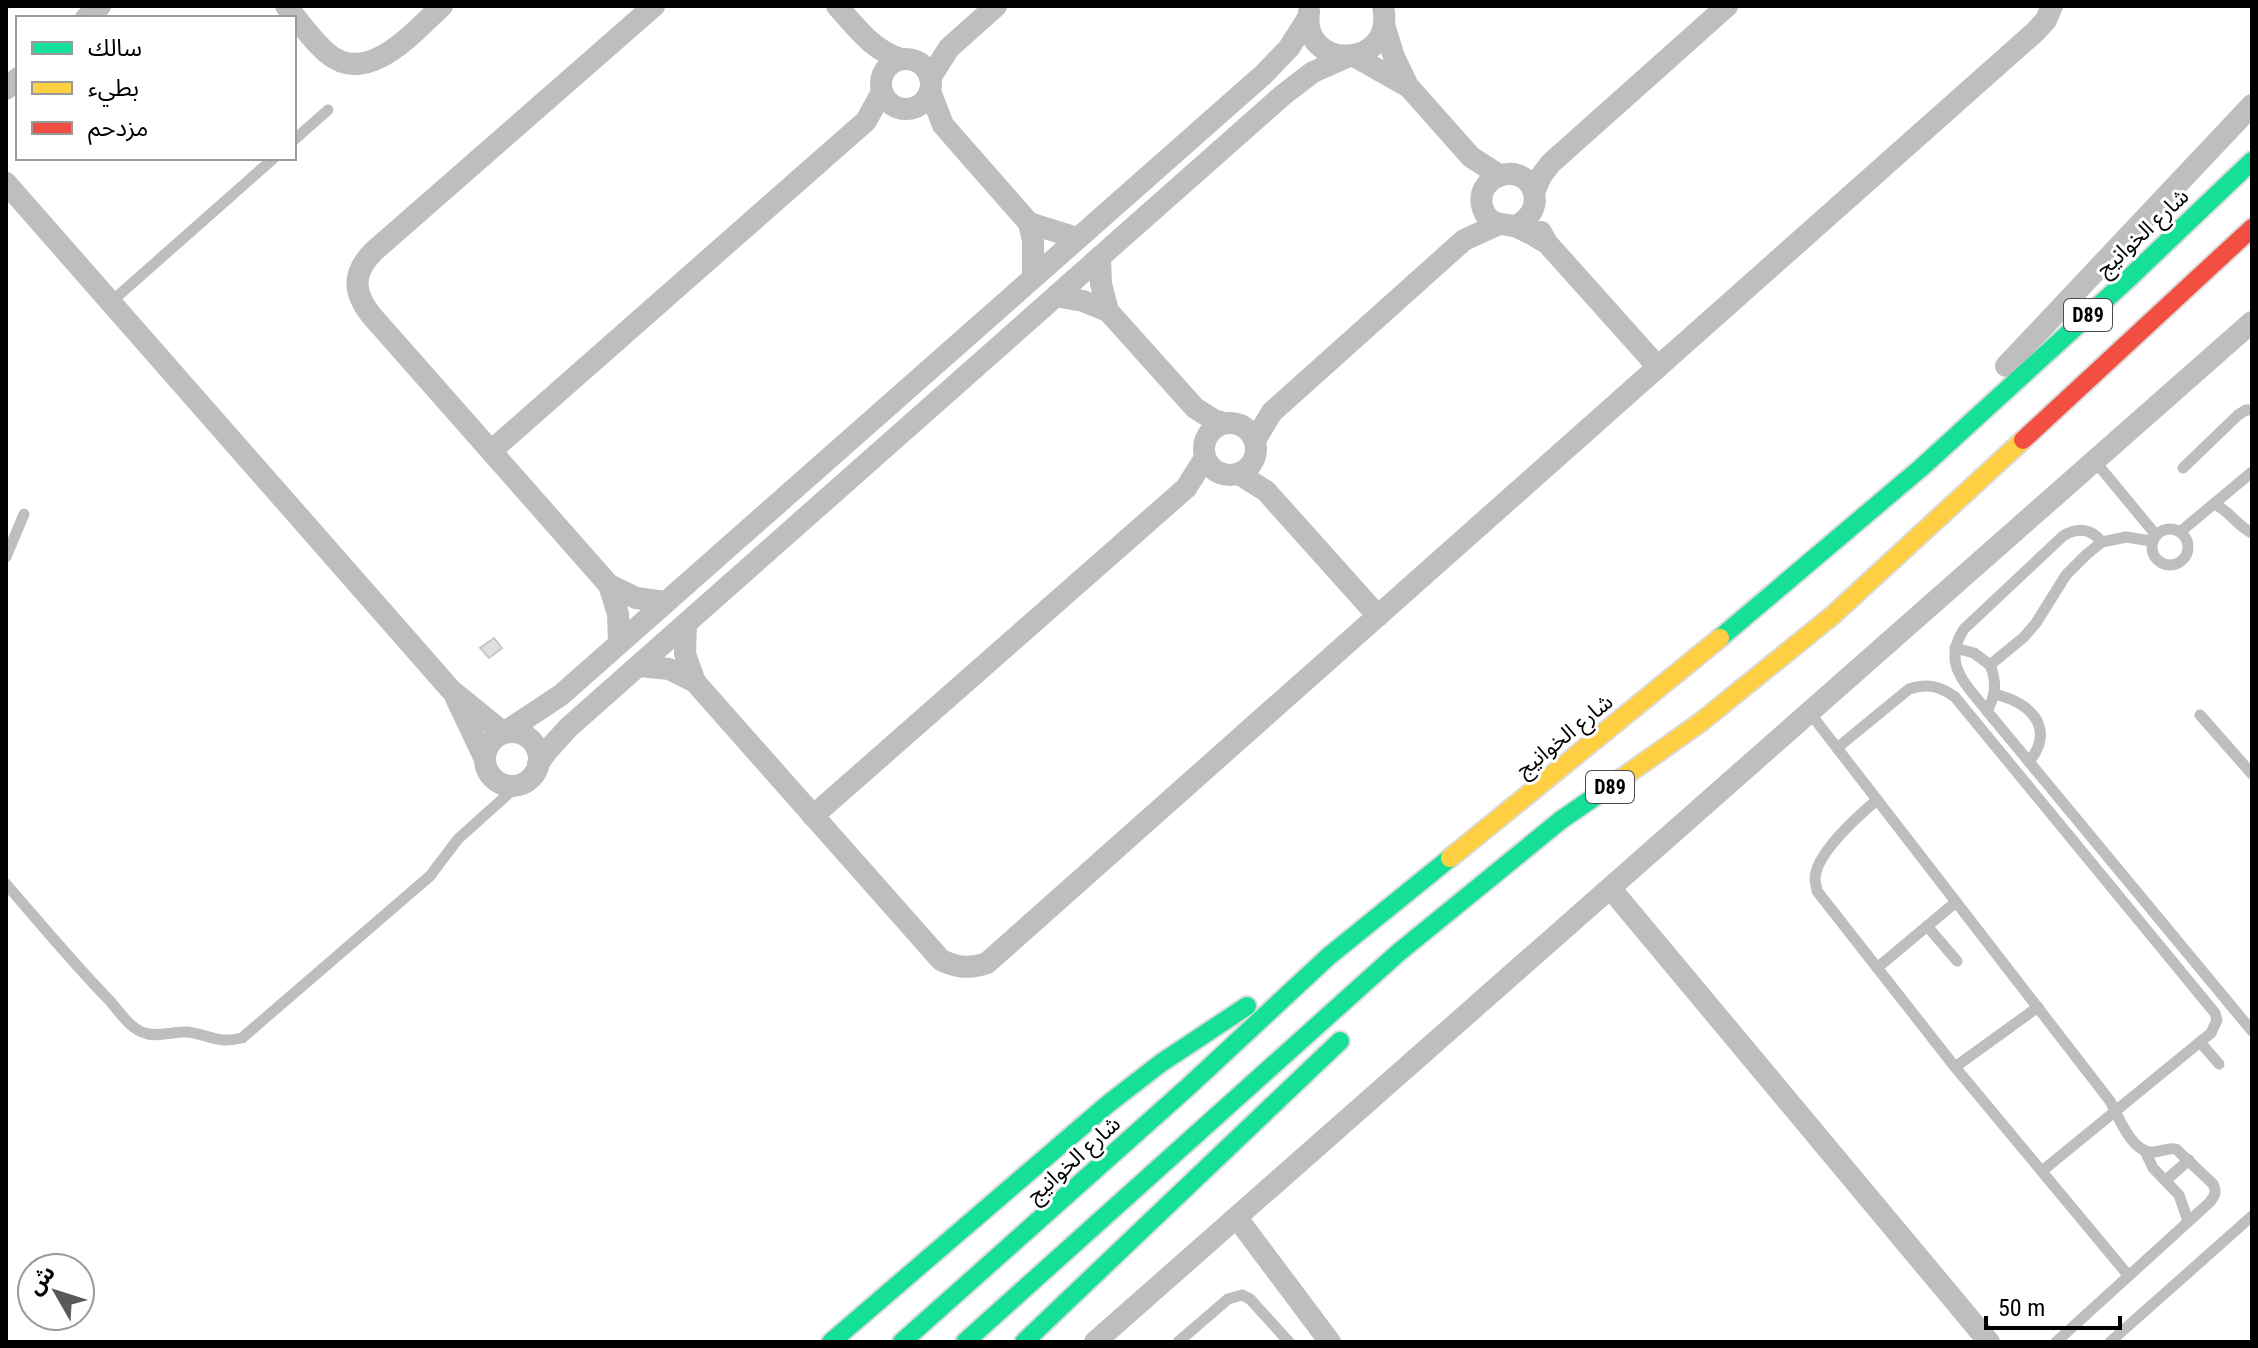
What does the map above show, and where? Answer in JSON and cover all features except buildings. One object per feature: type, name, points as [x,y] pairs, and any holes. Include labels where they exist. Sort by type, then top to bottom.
[{"type":"highway","name":"شارع الخوانيج","points":[[902,1342],[1177,1097],[1329,956],[1663,686],[1922,467],[2252,161]]},
{"type":"highway","name":"D89","points":[[965,1342],[1398,953],[1561,820],[1701,722],[1833,615],[2252,228]]},
{"type":"highway","points":[[1518,878],[1561,820]]},
{"type":"highway","points":[[831,1342],[1108,1104],[1216,1026],[1329,956]]},
{"type":"highway","points":[[1024,1342],[1348,1033]]},
{"type":"street","points":[[296,17],[328,54],[344,62],[361,65],[378,60],[392,50],[442,6]]},
{"type":"street","points":[[654,6],[374,251],[364,261],[358,275],[357,289],[362,303],[609,585],[636,598],[665,602]]},
{"type":"street","points":[[837,6],[872,45],[923,66],[943,125],[1029,223],[1077,238]]},
{"type":"street","points":[[491,451],[866,121],[922,104],[949,48],[996,6]]},
{"type":"street","points":[[813,816],[1508,200],[1541,176],[1551,163],[1727,6]]},
{"type":"street","points":[[686,625],[685,654],[695,682],[941,960],[956,967],[972,968],[987,963],[2035,32],[2046,20],[2052,6]]},
{"type":"street","points":[[1309,11],[1311,33],[1319,45],[1332,54],[1350,56],[1408,86]]},
{"type":"street","points":[[484,757],[490,742],[561,695],[1264,74],[1289,48],[1309,11]]},
{"type":"street","points":[[1385,13],[1394,57],[1408,86],[1658,367]]},
{"type":"street","points":[[451,690],[490,776],[507,786],[517,786],[527,781],[569,727],[1298,83],[1321,68],[1363,53],[1377,42],[1385,13]]},
{"type":"street","points":[[872,45],[888,103],[943,125]]},
{"type":"street","points":[[866,121],[890,65],[949,48]]},
{"type":"street","points":[[1922,467],[1958,415],[2252,105]]},
{"type":"street","points":[[6,183],[451,690],[505,732],[526,736],[534,743],[538,764]]},
{"type":"street","points":[[1029,223],[1033,241],[1033,277]]},
{"type":"street","points":[[1100,257],[1101,284],[1108,311]]},
{"type":"street","points":[[1056,296],[1083,301],[1108,311],[1378,616]]},
{"type":"street","points":[[1095,1342],[2252,322]]},
{"type":"street","points":[[609,585],[618,614],[619,643]]},
{"type":"street","points":[[640,666],[669,669],[695,682]]},
{"type":"street","points":[[1611,889],[1989,1342]]},
{"type":"street","points":[[1237,1218],[1330,1342]]},
{"type":"lane","points":[[296,138],[328,110]]},
{"type":"lane","points":[[111,302],[272,160]]},
{"type":"lane","points":[[2183,468],[2238,415],[2252,410]]},
{"type":"lane","points":[[2094,460],[2154,538]]},
{"type":"lane","points":[[2180,532],[2252,472]]},
{"type":"lane","points":[[2214,504],[2228,511],[2239,525],[2252,533]]},
{"type":"lane","points":[[6,557],[24,514]]},
{"type":"lane","points":[[2102,542],[2096,535],[2079,529],[2063,536],[1964,629],[1955,648],[1956,668],[1987,711],[2252,1031]]},
{"type":"lane","points":[[1990,665],[2024,637],[2066,575],[2102,542],[2126,537],[2154,538],[2168,529],[2185,537],[2188,550],[2185,557],[2175,565],[2156,560],[2151,547],[2154,538]]},
{"type":"lane","points":[[1955,648],[1974,653],[1990,665],[1994,674],[1994,694],[1987,711]]},
{"type":"lane","points":[[1837,748],[1909,689],[1920,685],[1933,686],[1955,697],[2215,1013],[2215,1027],[2200,1042],[2042,1171]]},
{"type":"lane","points":[[1994,694],[2017,701],[2036,718],[2040,744],[2029,762]]},
{"type":"lane","points":[[1810,713],[2110,1101],[2130,1137],[2145,1151],[2153,1168],[2179,1195],[2188,1221]]},
{"type":"lane","points":[[2200,715],[2252,774]]},
{"type":"lane","points":[[6,884],[137,1030],[154,1035],[190,1033],[229,1041],[242,1038],[430,876],[458,839],[517,786]]},
{"type":"lane","points":[[1877,800],[1838,836],[1817,868],[1817,891],[1955,1067],[2128,1275]]},
{"type":"lane","points":[[1877,968],[1956,902]]},
{"type":"lane","points":[[1927,926],[1957,961]]},
{"type":"lane","points":[[1955,1067],[2038,1007]]},
{"type":"lane","points":[[2200,1042],[2219,1064]]},
{"type":"lane","points":[[2056,1342],[2210,1202],[2216,1191],[2213,1184],[2182,1153],[2172,1148],[2145,1151]]},
{"type":"lane","points":[[2166,1180],[2189,1160]]},
{"type":"lane","points":[[2110,1342],[2252,1216]]},
{"type":"lane","points":[[1178,1342],[1228,1299],[1242,1295],[1250,1299],[1289,1342]]},
{"type":"traffic: fast","points":[[1720,638],[1922,467],[2252,161]]},
{"type":"traffic: fast","points":[[965,1342],[1398,953],[1561,820],[1622,778]]},
{"type":"traffic: fast","points":[[902,1342],[1188,1087],[1329,956],[1450,858]]},
{"type":"traffic: fast","points":[[831,1342],[1108,1104],[1161,1063],[1247,1006]]},
{"type":"traffic: fast","points":[[1024,1342],[1340,1041]]},
{"type":"traffic: slow","points":[[1622,778],[1701,722],[1833,615],[2023,440]]},
{"type":"traffic: slow","points":[[1450,858],[1720,638]]},
{"type":"traffic: jam","points":[[2023,440],[2252,228]]}]
